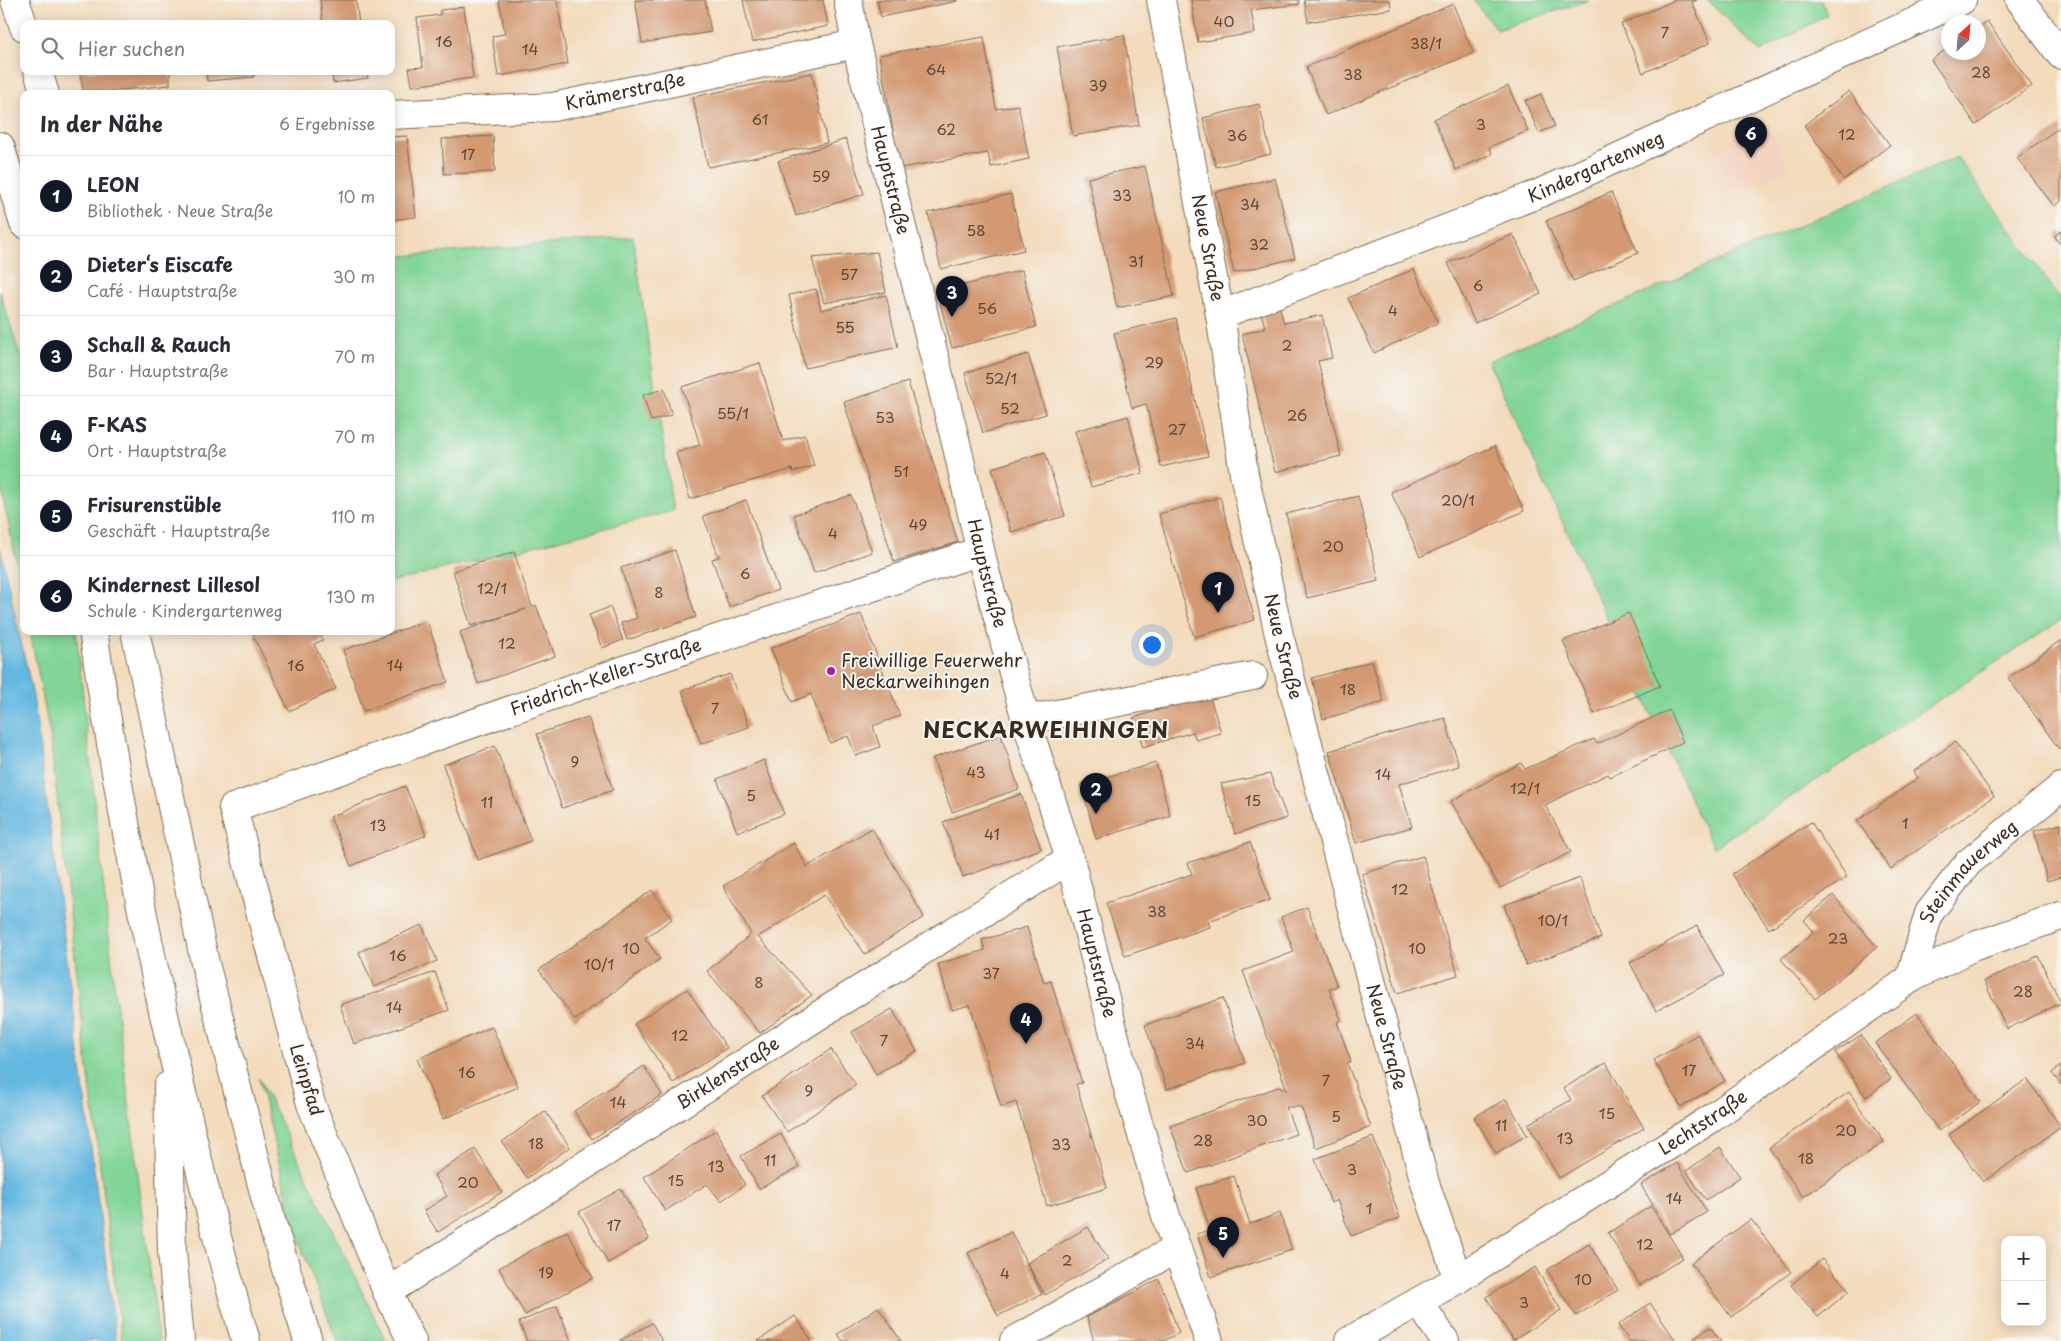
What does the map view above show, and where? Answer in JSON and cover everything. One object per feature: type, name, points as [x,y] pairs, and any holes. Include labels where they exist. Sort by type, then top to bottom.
[{"type":"street","points":[[15,0],[22,20]]},
{"type":"street","name":"Hauptstraße","points":[[848,0],[856,44],[957,447],[980,551],[1026,720],[1070,859],[1127,1085],[1177,1248],[1209,1341]]},
{"type":"street","name":"Neue Straße","points":[[1161,0],[1220,314],[1244,474],[1279,635],[1422,1173],[1458,1279]]},
{"type":"street","name":"Kindergartenweg","points":[[1220,314],[1538,194],[1962,0]]},
{"type":"street","points":[[2020,0],[2061,55]]},
{"type":"street","name":"Krämerstraße","points":[[395,115],[553,107],[856,44]]},
{"type":"street","points":[[39,75],[44,90]]},
{"type":"street","points":[[0,146],[20,211]]},
{"type":"street","name":"Friedrich-Keller-Straße","points":[[233,808],[633,667],[980,551]]},
{"type":"street","points":[[94,635],[131,859],[167,1032],[212,1221],[246,1341]]},
{"type":"street","points":[[136,635],[205,963],[271,1220],[308,1341]]},
{"type":"street","points":[[1026,720],[1253,676]]},
{"type":"street","name":"Steinmauerweg","points":[[1910,979],[1929,913],[1968,863],[2061,787]]},
{"type":"street","name":"Leinpfad","points":[[233,808],[311,1104],[387,1292],[412,1341]]},
{"type":"street","name":"Birklenstraße","points":[[387,1292],[834,1005],[1070,859]]},
{"type":"street","name":"Lechtstraße","points":[[1349,1341],[1458,1279],[1709,1120],[1910,979],[1972,947],[2061,916]]},
{"type":"street","points":[[167,1032],[172,1251],[180,1341]]},
{"type":"street","points":[[1014,1341],[1177,1248]]},
{"type":"street","points":[[1419,1302],[1446,1341]]},
{"type":"shaded area","points":[[1768,123],[1789,170],[1734,194],[1714,146]]},
{"type":"green space","points":[[1473,0],[1589,0],[1497,30]]},
{"type":"green space","points":[[1707,0],[1821,0],[1827,15],[1760,52]]},
{"type":"green space","points":[[1957,157],[2061,299],[2061,620],[1713,848],[1488,361]]},
{"type":"green space","points":[[633,237],[673,511],[395,581],[395,257]]},
{"type":"green space","points":[[0,292],[20,355],[20,580],[0,483]]},
{"type":"green space","points":[[31,635],[76,635],[116,1001],[159,1341],[122,1341],[83,1029],[50,735]]},
{"type":"green space","points":[[259,1078],[386,1341],[337,1341],[295,1231]]},
{"type":"water","points":[[0,547],[33,696],[116,1341],[0,1341]]},
{"type":"building","points":[[320,0],[356,0],[358,20],[322,20]]},
{"type":"building","points":[[499,0],[557,0],[568,64],[498,76],[492,36],[505,34]]},
{"type":"building","points":[[635,0],[705,0],[711,32],[642,43]]},
{"type":"building","points":[[743,0],[823,0],[828,26],[752,42]]},
{"type":"building","points":[[877,0],[957,0],[957,1],[881,17]]},
{"type":"building","points":[[1191,0],[1299,0],[1299,4],[1251,10],[1255,33],[1198,42]]},
{"type":"building","points":[[1304,0],[1390,0],[1391,9],[1308,22]]},
{"type":"building","points":[[1675,0],[1697,0],[1692,2],[1710,43],[1643,73],[1621,24]]},
{"type":"building","points":[[1453,4],[1473,53],[1326,115],[1306,67]]},
{"type":"building","points":[[464,7],[473,78],[412,86],[409,68],[423,67],[417,18],[440,15],[440,10]]},
{"type":"building","points":[[1986,22],[2032,86],[1976,125],[1931,60],[1941,53],[1941,60],[1986,60]]},
{"type":"building","points":[[1124,35],[1139,125],[1073,136],[1057,47]]},
{"type":"building","points":[[984,37],[996,109],[1018,105],[1029,159],[991,167],[988,153],[900,168],[879,55]]},
{"type":"building","points":[[812,73],[827,143],[708,167],[693,97]]},
{"type":"building","points":[[80,75],[170,75],[170,85],[122,90],[83,90]]},
{"type":"building","points":[[206,75],[254,75],[254,77],[207,81]]},
{"type":"building","points":[[332,75],[368,75],[368,78],[333,83]]},
{"type":"building","points":[[1508,86],[1528,131],[1489,147],[1492,154],[1456,170],[1434,119]]},
{"type":"building","points":[[1849,91],[1890,145],[1844,180],[1804,125]]},
{"type":"building","points":[[1541,94],[1555,126],[1539,133],[1525,101]]},
{"type":"building","points":[[1259,104],[1271,154],[1216,167],[1203,118]]},
{"type":"building","points":[[2061,126],[2061,201],[2054,206],[2017,158]]},
{"type":"building","points":[[407,136],[416,217],[395,220],[395,137]]},
{"type":"building","points":[[493,136],[495,172],[444,174],[442,139]]},
{"type":"building","points":[[846,139],[864,194],[796,216],[778,161]]},
{"type":"building","points":[[1145,166],[1174,296],[1117,308],[1088,178]]},
{"type":"building","points":[[1275,178],[1295,258],[1234,273],[1215,192]]},
{"type":"building","points":[[1611,192],[1638,253],[1573,281],[1546,221]]},
{"type":"building","points":[[1011,194],[1024,250],[941,269],[928,213]]},
{"type":"building","points":[[2061,231],[2061,245],[2054,236]]},
{"type":"building","points":[[1513,234],[1541,294],[1475,323],[1448,263]]},
{"type":"building","points":[[877,252],[886,292],[824,303],[812,258]]},
{"type":"building","points":[[1414,269],[1438,323],[1374,353],[1348,298]]},
{"type":"building","points":[[1022,270],[1036,327],[952,348],[937,292]]},
{"type":"building","points":[[816,289],[821,310],[886,295],[898,347],[805,368],[789,295]]},
{"type":"building","points":[[1280,308],[1284,323],[1322,315],[1332,358],[1318,361],[1341,456],[1275,472],[1242,334],[1265,328],[1261,312]]},
{"type":"building","points":[[1176,318],[1208,456],[1161,467],[1146,404],[1132,408],[1114,333]]},
{"type":"building","points":[[1028,354],[1046,414],[983,433],[965,373]]},
{"type":"building","points":[[760,363],[783,441],[805,435],[814,466],[793,472],[792,469],[690,499],[676,453],[700,445],[682,387]]},
{"type":"building","points":[[908,382],[958,542],[894,562],[844,402]]},
{"type":"building","points":[[664,389],[672,415],[651,421],[643,395]]},
{"type":"building","points":[[1128,416],[1143,473],[1091,487],[1075,431]]},
{"type":"building","points":[[1495,446],[1524,511],[1420,557],[1391,492]]},
{"type":"building","points":[[1045,452],[1065,516],[1011,532],[992,468]]},
{"type":"building","points":[[851,495],[872,552],[814,573],[794,515]]},
{"type":"building","points":[[1358,496],[1379,581],[1307,598],[1286,514]]},
{"type":"building","points":[[1220,497],[1255,620],[1194,637],[1159,514]]},
{"type":"building","points":[[746,500],[778,590],[729,607],[712,559],[719,557],[703,516]]},
{"type":"building","points":[[675,550],[696,617],[627,640],[621,623],[637,618],[621,568]]},
{"type":"building","points":[[514,552],[532,607],[536,605],[555,656],[478,684],[460,632],[526,609],[471,626],[453,571]]},
{"type":"building","points":[[610,607],[623,640],[602,648],[589,615]]},
{"type":"building","points":[[1629,613],[1660,686],[1594,714],[1563,641]]},
{"type":"building","name":"Freiwillige Feuerwehr Neckarweihingen","points":[[861,614],[900,716],[873,726],[880,747],[856,756],[848,736],[830,743],[811,694],[792,702],[771,648]]},
{"type":"building","points":[[427,621],[448,682],[364,711],[343,650],[386,635],[395,635],[395,632]]},
{"type":"building","points":[[253,635],[321,635],[323,640],[314,644],[336,689],[289,711]]},
{"type":"building","points":[[2061,640],[2061,747],[2059,749],[2008,678]]},
{"type":"building","points":[[1372,661],[1384,702],[1323,719],[1312,678]]},
{"type":"building","points":[[730,674],[749,727],[701,744],[682,690]]},
{"type":"building","points":[[1209,694],[1221,733],[1196,740],[1193,732],[1143,747],[1133,718]]},
{"type":"building","points":[[1669,710],[1683,742],[1610,777],[1608,774],[1545,805],[1571,852],[1500,888],[1451,801],[1521,763],[1525,769],[1594,739],[1597,744]]},
{"type":"building","points":[[588,717],[613,790],[562,808],[537,734]]},
{"type":"building","points":[[1445,718],[1459,766],[1399,784],[1412,827],[1356,843],[1329,751]]},
{"type":"building","points":[[1001,735],[1019,789],[952,812],[933,758]]},
{"type":"building","points":[[1955,742],[1994,796],[1891,869],[1857,821],[1918,778],[1914,771]]},
{"type":"building","points":[[495,746],[531,841],[478,860],[443,765]]},
{"type":"building","points":[[764,760],[784,814],[737,832],[717,779]]},
{"type":"building","points":[[1156,763],[1170,816],[1096,839],[1081,784]]},
{"type":"building","points":[[1270,774],[1287,818],[1235,834],[1221,784]]},
{"type":"building","points":[[405,786],[426,835],[351,866],[330,817]]},
{"type":"building","points":[[1021,794],[1041,849],[963,877],[943,822]]},
{"type":"building","points":[[1811,822],[1847,877],[1769,929],[1732,874]]},
{"type":"building","points":[[2061,824],[2061,877],[2047,881],[2034,831]]},
{"type":"building","points":[[872,828],[924,917],[865,954],[824,895],[758,937],[812,995],[760,1033],[707,971],[751,934],[723,886],[794,843],[807,867]]},
{"type":"building","points":[[1250,842],[1270,900],[1208,921],[1210,927],[1125,956],[1106,903],[1192,874],[1188,863]]},
{"type":"building","points":[[1423,856],[1458,975],[1397,993],[1362,874]]},
{"type":"building","points":[[1580,878],[1601,938],[1526,965],[1504,905]]},
{"type":"building","points":[[652,890],[672,919],[645,938],[660,959],[575,1020],[539,970]]},
{"type":"building","points":[[1833,895],[1877,947],[1815,999],[1781,959],[1814,932],[1804,920]]},
{"type":"building","points":[[1307,907],[1337,986],[1329,989],[1341,1020],[1337,1022],[1351,1062],[1347,1063],[1371,1127],[1316,1148],[1301,1107],[1286,1107],[1296,1134],[1188,1173],[1170,1126],[1278,1087],[1287,1090],[1243,971],[1294,952],[1281,917]]},
{"type":"building","points":[[422,925],[437,961],[374,987],[359,952]]},
{"type":"building","points":[[1697,926],[1724,975],[1656,1011],[1630,963]]},
{"type":"building","points":[[1027,927],[1044,983],[1051,981],[1082,1083],[1076,1084],[1107,1188],[1047,1206],[1016,1102],[1001,1107],[970,1005],[952,1010],[938,964],[985,950],[982,940]]},
{"type":"building","points":[[2038,956],[2061,1003],[2007,1029],[1984,981]]},
{"type":"building","points":[[435,972],[449,1010],[354,1044],[340,1005]]},
{"type":"building","points":[[687,989],[727,1048],[673,1083],[634,1024]]},
{"type":"building","points":[[1223,998],[1245,1063],[1167,1089],[1145,1025]]},
{"type":"building","points":[[892,1009],[917,1051],[876,1074],[852,1032]]},
{"type":"building","points":[[1917,1013],[1980,1102],[1939,1131],[1875,1043]]},
{"type":"building","points":[[492,1027],[518,1087],[443,1119],[417,1059]]},
{"type":"building","points":[[1698,1034],[1725,1081],[1681,1107],[1654,1060]]},
{"type":"building","points":[[1861,1035],[1891,1079],[1866,1097],[1835,1052]]},
{"type":"building","points":[[831,1049],[856,1085],[787,1132],[762,1096]]},
{"type":"building","points":[[1606,1063],[1644,1128],[1559,1178],[1528,1124],[1571,1100],[1564,1088]]},
{"type":"building","points":[[644,1066],[662,1095],[592,1139],[574,1111]]},
{"type":"building","points":[[2061,1066],[2061,1085],[2052,1073]]},
{"type":"building","points":[[2027,1079],[2061,1127],[1983,1182],[1949,1135]]},
{"type":"building","points":[[1849,1092],[1884,1142],[1803,1197],[1769,1148]]},
{"type":"building","points":[[1506,1099],[1527,1135],[1496,1153],[1474,1117]]},
{"type":"building","points":[[545,1111],[570,1147],[527,1178],[502,1142]]},
{"type":"building","points":[[716,1130],[745,1185],[721,1201],[707,1184],[665,1211],[644,1177]]},
{"type":"building","points":[[781,1134],[799,1167],[759,1189],[741,1156]]},
{"type":"building","points":[[1373,1137],[1400,1218],[1351,1236],[1337,1200],[1331,1203],[1315,1159]]},
{"type":"building","points":[[1720,1147],[1740,1177],[1706,1200],[1686,1171]]},
{"type":"building","points":[[475,1149],[502,1192],[438,1232],[424,1211],[447,1196],[434,1175]]},
{"type":"building","points":[[1677,1163],[1707,1212],[1670,1234],[1641,1185]]},
{"type":"building","points":[[1234,1176],[1250,1224],[1280,1213],[1292,1250],[1211,1277],[1197,1234],[1210,1230],[1196,1188]]},
{"type":"building","points":[[621,1189],[649,1239],[608,1263],[579,1212]]},
{"type":"building","points":[[1651,1206],[1683,1258],[1640,1285],[1608,1233]]},
{"type":"building","points":[[1751,1219],[1791,1272],[1731,1317],[1691,1263]]},
{"type":"building","points":[[1088,1227],[1108,1259],[1045,1295],[1027,1263]]},
{"type":"building","points":[[567,1231],[593,1278],[525,1315],[499,1268]]},
{"type":"building","points":[[1011,1232],[1042,1294],[998,1316],[968,1253]]},
{"type":"building","points":[[1589,1244],[1618,1290],[1576,1316],[1547,1270]]},
{"type":"building","points":[[1822,1259],[1849,1291],[1818,1317],[1791,1285]]},
{"type":"building","points":[[1535,1267],[1561,1310],[1513,1340],[1486,1297]]},
{"type":"building","points":[[1159,1279],[1179,1333],[1163,1341],[1094,1341],[1087,1317]]},
{"type":"building","points":[[1650,1303],[1676,1341],[1629,1341],[1618,1325]]},
{"type":"building","points":[[557,1306],[571,1341],[527,1341],[519,1322]]},
{"type":"building","points":[[878,1307],[901,1341],[843,1341],[838,1334]]},
{"type":"building","points":[[795,1316],[812,1341],[758,1341]]},
{"type":"building","points":[[652,1323],[662,1341],[619,1341]]},
{"type":"building","points":[[1710,1327],[1721,1341],[1691,1341]]},
{"type":"place","name":"Kindernest Lillesol","points":[[1751,158]]},
{"type":"place","name":"Schall & Rauch","points":[[952,317]]},
{"type":"place","name":"LEON","points":[[1218,613]]},
{"type":"place","name":"Freiwillige Feuerwehr Neckarweihingen","points":[[831,671]]},
{"type":"place","name":"Dieter‘s Eiscafe","points":[[1096,814]]},
{"type":"place","name":"F-KAS","points":[[1026,1044]]},
{"type":"place","name":"Frisurenstüble","points":[[1223,1258]]},
{"type":"district","name":"NECKARWEIHINGEN","points":[[1046,730]]}]
